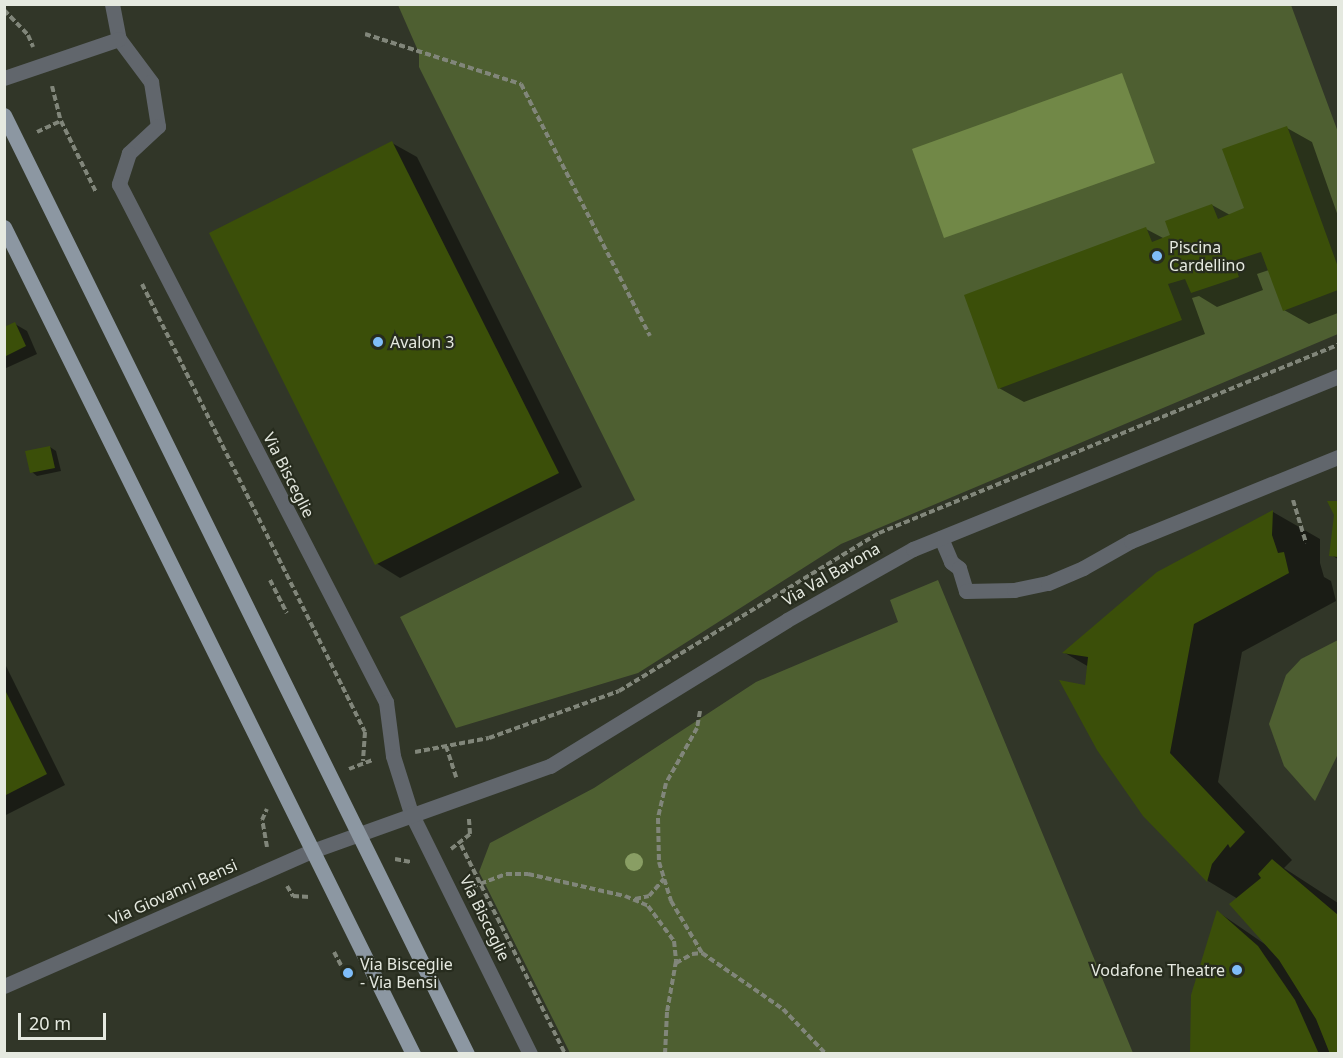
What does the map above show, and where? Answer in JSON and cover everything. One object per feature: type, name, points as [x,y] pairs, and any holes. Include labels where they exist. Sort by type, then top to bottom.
[{"type":"main road","points":[[4,115],[467,1053]]},
{"type":"main road","points":[[4,227],[413,1053]]},
{"type":"street","points":[[4,78],[119,39],[112,4]]},
{"type":"street","name":"Via Bisceglie","points":[[119,39],[151,82],[158,126],[129,153],[119,184],[386,702],[393,756],[411,813],[530,1053]]},
{"type":"street","name":"Via Val Bavona","points":[[358,833],[550,766],[787,620],[873,570],[941,538],[1338,376]]},
{"type":"street","points":[[941,538],[951,562],[959,568],[966,591],[1014,590],[1048,583],[1083,568],[1131,541],[1286,476],[1338,458]]},
{"type":"street","name":"Via Giovanni Bensi","points":[[4,986],[312,850],[358,833]]},
{"type":"path","points":[[4,10],[28,35]]},
{"type":"path","points":[[365,34],[521,84],[650,336]]},
{"type":"path","points":[[54,90],[61,121],[99,197]]},
{"type":"path","points":[[136,272],[364,732],[363,761]]},
{"type":"path","points":[[1286,476],[1306,543]]},
{"type":"path","points":[[270,580],[287,613]]},
{"type":"path","points":[[700,711],[697,728],[666,783],[658,818],[664,878],[670,901],[702,953],[783,1009],[826,1053]]},
{"type":"path","points":[[262,838],[262,820],[266,810]]},
{"type":"path","points":[[470,819],[470,834],[461,845],[565,1053]]},
{"type":"path","points":[[393,859],[420,864]]},
{"type":"path","points":[[471,888],[506,874],[528,874],[634,900],[648,906],[662,920],[674,941],[675,964],[667,1012],[665,1053]]},
{"type":"path","points":[[634,900],[649,896],[664,878]]},
{"type":"path","points":[[283,880],[293,896],[314,898]]},
{"type":"path","points":[[675,964],[684,957],[702,953]]},
{"type":"shaded area","points":[[398,5],[1291,5],[1338,132],[1338,334],[841,544],[638,673],[456,728],[400,617],[635,500],[419,67],[419,53]]},
{"type":"shaded area","points":[[1122,73],[1155,163],[944,238],[912,149]]},
{"type":"shaded area","points":[[938,580],[1133,1053],[570,1053],[479,872],[490,843],[594,788],[756,682],[898,622],[890,600]]},
{"type":"shaded area","points":[[1338,640],[1338,754],[1315,801],[1284,766],[1269,724],[1286,675],[1301,659]]},
{"type":"building","name":"Piscina Cardellino","points":[[1287,126],[1338,267],[1338,290],[1283,311],[1261,252],[1233,261],[1239,277],[1191,293],[1185,279],[1168,284],[1182,320],[998,389],[964,295],[1146,227],[1152,242],[1170,235],[1165,221],[1212,204],[1218,219],[1244,208],[1222,149]]},
{"type":"building","name":"Avalon 3","points":[[392,141],[559,473],[375,565],[209,233]]},
{"type":"building","points":[[15,322],[26,346],[4,357],[4,327]]},
{"type":"building","points":[[50,446],[55,468],[30,473],[25,451]]},
{"type":"building","points":[[1327,501],[1338,501],[1338,557],[1329,556],[1334,515]]},
{"type":"building","points":[[1273,510],[1272,535],[1278,553],[1284,552],[1289,573],[1194,624],[1170,753],[1245,832],[1230,848],[1228,844],[1212,864],[1207,882],[1143,816],[1097,750],[1059,680],[1085,685],[1088,657],[1062,653],[1157,572]]},
{"type":"building","points":[[4,688],[47,774],[4,796]]},
{"type":"building","points":[[1272,859],[1338,915],[1338,1054],[1330,1054],[1316,1019],[1279,960],[1229,904],[1261,878],[1258,874]]},
{"type":"building","name":"Vodafone Theatre","points":[[1217,910],[1258,946],[1295,1000],[1319,1054],[1190,1054],[1191,995]]},
{"type":"place","name":"Piscina Cardellino","points":[[1157,256]]},
{"type":"place","name":"Avalon 3","points":[[378,342]]},
{"type":"place","name":"Vodafone Theatre","points":[[1237,970]]},
{"type":"place","name":"Via Bisceglie - Via Bensi","points":[[348,973]]}]
